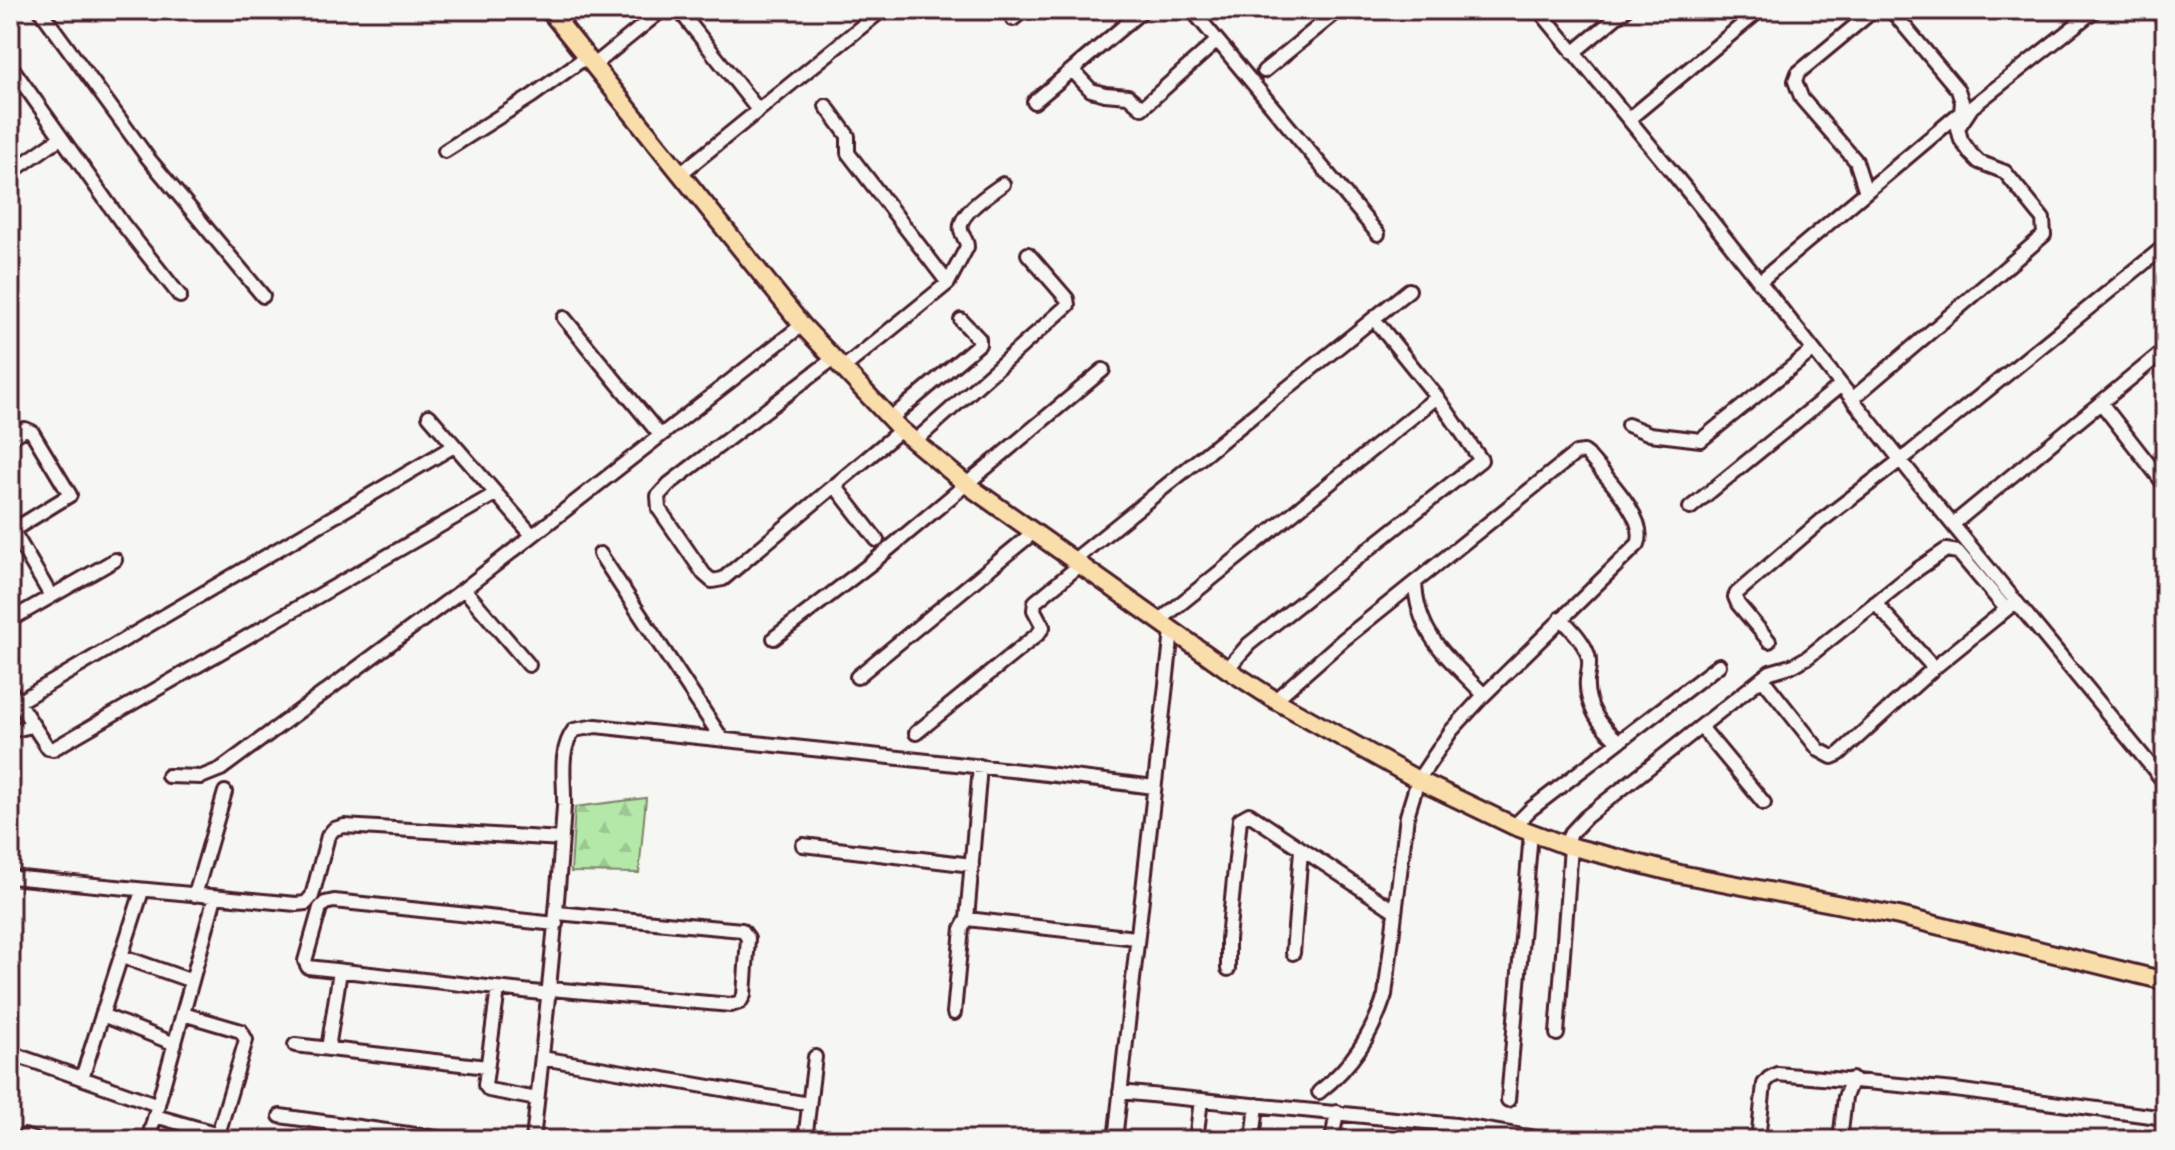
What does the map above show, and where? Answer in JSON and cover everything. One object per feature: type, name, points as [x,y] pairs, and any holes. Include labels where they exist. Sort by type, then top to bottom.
[{"type":"main road","points":[[554,17],[802,325],[914,442],[966,484],[1275,700],[1418,780],[1514,826],[1568,846],[1680,874],[1899,916],[2165,981]]},
{"type":"street","points":[[40,10],[148,158],[263,296]]},
{"type":"street","points":[[554,17],[575,10]]},
{"type":"street","points":[[445,151],[590,62],[662,10]]},
{"type":"street","points":[[679,10],[758,110]]},
{"type":"street","points":[[680,174],[882,10]]},
{"type":"street","points":[[1013,19],[1024,10]]},
{"type":"street","points":[[1034,102],[1143,10]]},
{"type":"street","points":[[1192,10],[1378,234]]},
{"type":"street","points":[[1264,71],[1339,10]]},
{"type":"street","points":[[1539,10],[2165,783]]},
{"type":"street","points":[[1573,53],[1625,10]]},
{"type":"street","points":[[1629,119],[1760,10]]},
{"type":"street","points":[[1866,192],[1856,161],[1802,99],[1795,81],[1798,73],[1874,10]]},
{"type":"street","points":[[1759,282],[1957,117],[1962,107],[1962,96],[1958,90],[1891,10]]},
{"type":"street","points":[[1852,399],[2044,235],[2043,219],[2005,172],[1979,162],[1971,154],[1959,136],[1958,128],[1972,107],[2095,10]]},
{"type":"street","points":[[2155,10],[2165,21]]},
{"type":"street","points":[[1073,71],[1091,90],[1128,96],[1142,108],[1217,41]]},
{"type":"street","points":[[10,65],[60,138],[180,296]]},
{"type":"street","points":[[826,106],[848,136],[848,153],[948,283]]},
{"type":"street","points":[[10,173],[60,138]]},
{"type":"street","points":[[961,320],[979,339],[979,344],[835,486],[723,579],[712,581],[659,509],[658,496],[669,484],[948,283],[967,247],[961,222],[976,203],[1003,184]]},
{"type":"street","points":[[1769,641],[1738,604],[1736,595],[1821,521],[2165,246]]},
{"type":"street","points":[[914,442],[1068,305],[1067,299],[1028,254]]},
{"type":"street","points":[[916,733],[1038,634],[1043,627],[1034,609],[1035,602],[1077,562],[1409,290]]},
{"type":"street","points":[[564,318],[660,435]]},
{"type":"street","points":[[1227,669],[1249,644],[1481,460],[1437,397],[1374,319]]},
{"type":"street","points":[[168,776],[201,777],[221,769],[464,589],[802,325]]},
{"type":"street","points":[[1628,425],[1650,434],[1701,440],[1813,350]]},
{"type":"street","points":[[1953,524],[2165,350]]},
{"type":"street","points":[[774,638],[873,562],[1103,370]]},
{"type":"street","points":[[1690,508],[1841,385]]},
{"type":"street","points":[[1115,1140],[1154,787],[1166,626],[1437,397]]},
{"type":"street","points":[[2101,403],[2165,485]]},
{"type":"street","points":[[429,416],[532,535]]},
{"type":"street","points":[[10,438],[25,429],[34,434],[70,495],[11,531],[51,596]]},
{"type":"street","points":[[18,702],[454,446]]},
{"type":"street","points":[[1275,700],[1343,640],[1568,458],[1584,452],[1631,510],[1641,536],[1638,544],[1484,695],[1451,731],[1418,780],[1407,816],[1385,995],[1378,1016],[1354,1059],[1319,1092]]},
{"type":"street","points":[[835,486],[877,540]]},
{"type":"street","points":[[10,690],[48,748],[55,748],[495,494]]},
{"type":"street","points":[[857,677],[1034,532]]},
{"type":"street","points":[[1557,1034],[1568,846],[1571,833],[1586,817],[1762,678],[1808,657],[1946,550],[1958,552],[2006,609]]},
{"type":"street","points":[[600,554],[722,739]]},
{"type":"street","points":[[10,620],[115,560]]},
{"type":"street","points":[[1415,582],[1416,603],[1428,634],[1484,695]]},
{"type":"street","points":[[464,589],[529,665]]},
{"type":"street","points":[[1762,678],[1819,750],[1832,757],[2017,600]]},
{"type":"street","points":[[1875,603],[1934,668]]},
{"type":"street","points":[[1561,618],[1579,639],[1589,659],[1588,700],[1601,723],[1619,741]]},
{"type":"street","points":[[1514,826],[1719,665]]},
{"type":"street","points":[[10,731],[32,726]]},
{"type":"street","points":[[549,1140],[533,1139],[556,918],[564,751],[574,730],[596,726],[1154,787]]},
{"type":"street","points":[[1701,727],[1764,803]]},
{"type":"street","points":[[954,1013],[962,928],[967,919],[980,766]]},
{"type":"street","points":[[195,895],[225,792]]},
{"type":"street","points":[[1228,969],[1240,819],[1249,814],[1395,911]]},
{"type":"street","points":[[10,877],[296,904],[306,903],[312,896],[328,836],[334,829],[344,826],[562,839]]},
{"type":"street","points":[[1508,1100],[1531,833]]},
{"type":"street","points":[[803,845],[972,865]]},
{"type":"street","points":[[1293,953],[1301,850]]},
{"type":"street","points":[[82,1078],[142,891]]},
{"type":"street","points":[[149,1137],[215,897]]},
{"type":"street","points":[[328,902],[556,918],[742,930],[748,938],[744,995],[740,1002],[731,1005],[498,989],[308,967],[306,963],[320,908],[328,902]]},
{"type":"street","points":[[967,919],[1136,938]]},
{"type":"street","points":[[121,956],[192,981]]},
{"type":"street","points":[[328,1049],[340,971]]},
{"type":"street","points":[[498,989],[485,1085],[488,1089],[537,1099]]},
{"type":"street","points":[[10,1053],[82,1078],[217,1137],[245,1035],[241,1031],[183,1014]]},
{"type":"street","points":[[102,1015],[175,1044]]},
{"type":"street","points":[[295,1045],[487,1067]]},
{"type":"street","points":[[805,1140],[815,1057]]},
{"type":"street","points":[[542,1058],[809,1104]]},
{"type":"street","points":[[1758,1140],[1764,1084],[1772,1075],[1852,1079],[2165,1118]]},
{"type":"street","points":[[1840,1140],[1845,1097],[1852,1079]]},
{"type":"street","points":[[1120,1092],[1337,1112],[1456,1132],[1547,1140]]},
{"type":"street","points":[[1196,1140],[1201,1100]]},
{"type":"street","points":[[1253,1140],[1257,1105]]},
{"type":"street","points":[[1332,1140],[1337,1112]]},
{"type":"street","points":[[280,1116],[451,1140]]},
{"type":"green space","points":[[646,798],[639,873],[571,872],[575,807]]}]
